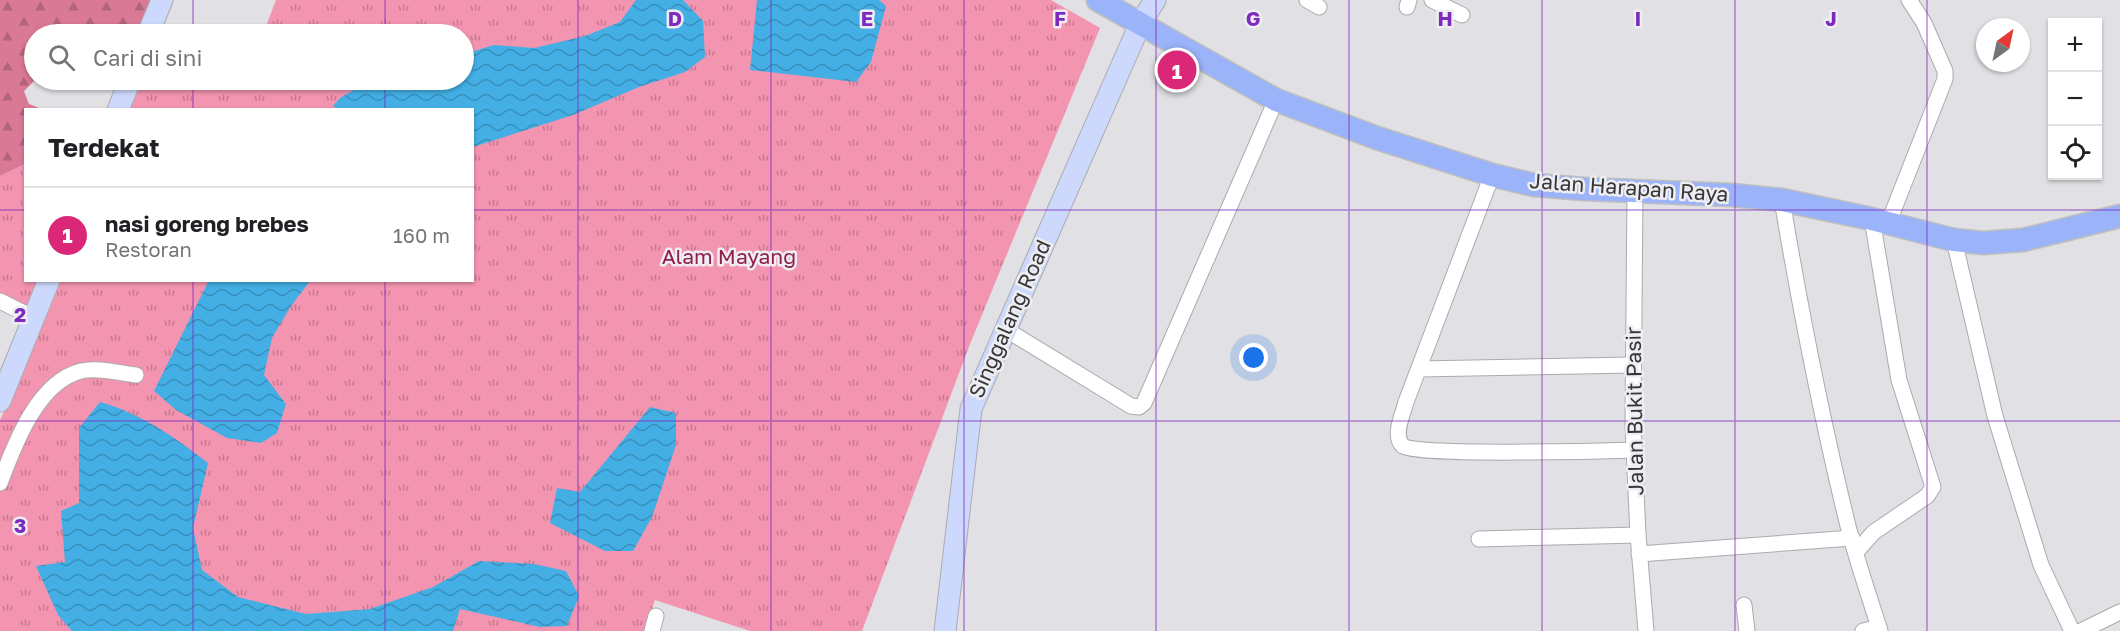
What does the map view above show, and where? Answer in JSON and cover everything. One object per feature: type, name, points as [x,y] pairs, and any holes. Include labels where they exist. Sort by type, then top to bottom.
[{"type":"main road","points":[[152,24],[162,0]]},
{"type":"main road","name":"Jalan Harapan Raya","points":[[1098,0],[1276,100],[1377,138],[1492,175],[1534,185],[1732,195],[1782,200],[1954,240],[1983,243],[2023,240],[2120,216]]},
{"type":"main road","name":"Singgalang Road","points":[[945,631],[968,420],[1005,329],[1140,24],[1155,0]]},
{"type":"main road","points":[[119,108],[126,90]]},
{"type":"main road","points":[[0,401],[49,282]]},
{"type":"street","points":[[1432,0],[1461,15]]},
{"type":"street","points":[[1640,554],[1854,545],[1927,496],[1933,487],[1899,380],[1880,221],[1945,79],[1945,71],[1924,24],[1909,0]]},
{"type":"street","points":[[1005,329],[1131,406],[1144,403],[1276,100]]},
{"type":"street","points":[[1492,175],[1406,402],[1398,436],[1405,447],[1470,451],[1635,450]]},
{"type":"street","name":"Jalan Bukit Pasir","points":[[1635,190],[1633,365],[1635,450],[1638,535],[1646,631]]},
{"type":"street","points":[[1782,200],[1808,350],[1854,545],[1880,629],[1863,631]]},
{"type":"street","points":[[1954,240],[1995,416],[2041,565],[2072,631]]},
{"type":"street","points":[[0,301],[34,318]]},
{"type":"street","points":[[1419,369],[1633,365]]},
{"type":"street","points":[[0,483],[16,439],[28,418],[60,381],[79,371],[90,370],[136,375]]},
{"type":"street","points":[[1479,539],[1638,535]]},
{"type":"street","points":[[1744,605],[1747,631]]},
{"type":"street","points":[[2081,631],[2120,612]]},
{"type":"street","points":[[652,631],[656,616]]},
{"type":"green space","points":[[0,0],[155,0],[145,24],[24,24],[24,91],[29,104],[39,108],[24,108],[24,164],[0,176]]},
{"type":"green space","name":"Alam Mayang","points":[[276,0],[1051,0],[1100,28],[970,344],[862,631],[750,631],[655,600],[645,631],[0,631],[0,420],[61,282],[474,282],[474,108],[130,108],[139,90],[474,90],[474,24],[267,24]]},
{"type":"green space","points":[[24,164],[24,282],[43,282],[31,312],[0,298],[0,176]]},
{"type":"water","points":[[636,0],[683,0],[703,21],[705,57],[685,72],[639,87],[573,115],[474,147],[474,108],[336,108],[333,106],[340,98],[354,90],[474,90],[474,51],[494,45],[534,48],[585,36],[620,22]]},
{"type":"water","points":[[757,0],[879,0],[886,6],[871,62],[856,82],[750,70]]},
{"type":"water","points":[[208,282],[309,282],[291,306],[272,338],[264,375],[286,404],[277,433],[261,443],[227,438],[176,410],[154,391]]},
{"type":"water","points":[[100,402],[157,427],[208,463],[193,528],[202,570],[238,597],[306,614],[370,609],[433,587],[479,561],[534,564],[566,571],[579,596],[567,626],[540,627],[460,609],[453,631],[72,631],[58,615],[36,566],[65,562],[61,511],[79,503],[79,428]]},
{"type":"water","points":[[650,407],[676,413],[676,445],[652,517],[633,551],[605,551],[550,523],[557,488],[580,492]]},
{"type":"place","name":"nasi goreng brebes","points":[[1177,70]]}]
